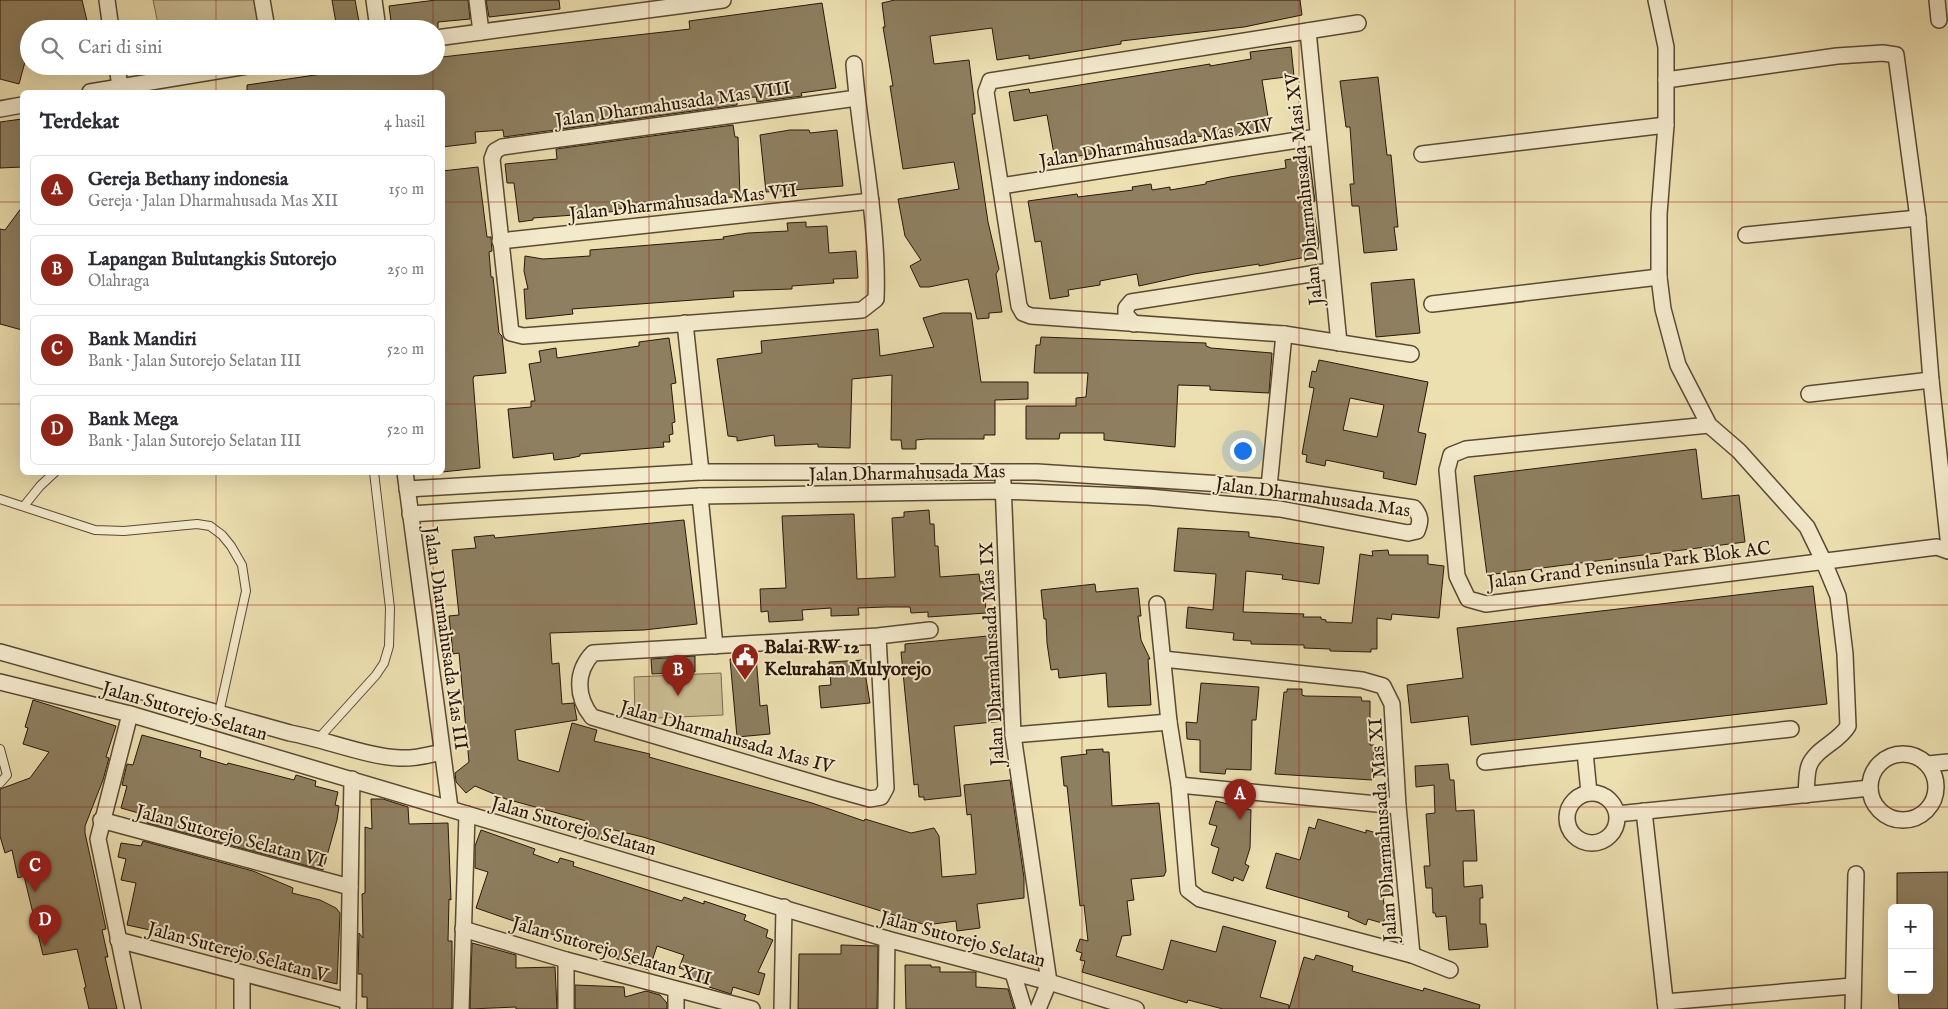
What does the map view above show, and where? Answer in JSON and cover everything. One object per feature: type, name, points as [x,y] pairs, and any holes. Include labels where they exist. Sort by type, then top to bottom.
[{"type":"street","points":[[107,0],[110,20]]},
{"type":"street","points":[[262,0],[265,20]]},
{"type":"street","points":[[374,0],[377,20]]},
{"type":"street","points":[[477,0],[481,32]]},
{"type":"street","points":[[445,37],[723,0]]},
{"type":"street","points":[[1656,0],[1666,46],[1666,125],[1659,214],[1659,277],[1663,309],[1678,366],[1709,424],[1739,451],[1807,527],[1838,596],[1845,654],[1848,726],[1842,736],[1813,760],[1809,767],[1806,795]]},
{"type":"street","points":[[1937,0],[1939,20]]},
{"type":"street","points":[[1358,24],[990,81],[986,92],[1019,306],[1023,313],[1031,316],[1284,334],[1411,354]]},
{"type":"street","name":"Jalan Dharmahusada Masi XV","points":[[1308,31],[1330,271],[1339,343]]},
{"type":"street","points":[[1666,80],[1837,56],[1883,53],[1896,55],[1918,218],[1931,380],[1948,538]]},
{"type":"street","points":[[500,241],[509,330],[514,335],[862,310],[876,299],[877,274],[871,200],[856,98],[854,64]]},
{"type":"street","points":[[118,75],[120,87]]},
{"type":"street","points":[[102,90],[193,75]]},
{"type":"street","name":"Jalan Dharmahusada Mas VIII","points":[[500,241],[492,159],[495,150],[502,147],[856,98]]},
{"type":"street","points":[[0,110],[20,105]]},
{"type":"street","points":[[1422,154],[1666,125]]},
{"type":"street","name":"Jalan Dharmahusada Mas XIV","points":[[1001,186],[1317,137]]},
{"type":"street","name":"Jalan Dharmahusada Mas VII","points":[[500,241],[871,200]]},
{"type":"street","points":[[1746,236],[1918,218]]},
{"type":"street","points":[[1134,324],[1126,315],[1126,308],[1131,302],[1330,271]]},
{"type":"street","points":[[1432,304],[1659,277]]},
{"type":"street","points":[[685,324],[701,472]]},
{"type":"street","points":[[1269,487],[1284,334]]},
{"type":"street","points":[[1809,394],[1931,380]]},
{"type":"street","name":"Jalan Grand Peninsula Park Blok AC","points":[[1709,424],[1466,449],[1451,456],[1447,470],[1456,576],[1468,600],[1486,604],[1823,560]]},
{"type":"street","name":"Jalan Dharmahusada Mas","points":[[407,489],[701,472],[1037,472],[1269,487],[1414,508],[1420,514],[1421,522],[1417,531],[1408,533],[1280,509],[1148,497],[1002,491],[700,496],[410,514]]},
{"type":"street","name":"Jalan Dharmahusada Mas IX","points":[[1003,472],[1002,491],[1013,735],[1049,982]]},
{"type":"street","name":"Jalan Dharmahusada Mas III","points":[[405,475],[450,808]]},
{"type":"street","points":[[700,496],[715,646]]},
{"type":"street","points":[[1823,560],[1937,547],[1948,550]]},
{"type":"street","points":[[1157,604],[1169,722],[1179,785],[1188,890],[1194,896],[1412,955],[1450,970]]},
{"type":"street","name":"Jalan Dharmahusada Mas IV","points":[[878,636],[886,788],[881,797],[870,799],[592,717],[583,706],[579,684],[583,664],[593,653],[878,636],[930,630]]},
{"type":"street","points":[[0,652],[290,733],[398,758],[414,758],[442,752]]},
{"type":"street","name":"Jalan Dharmahusada Mas XI","points":[[1163,659],[1362,680],[1383,686],[1392,704],[1398,806],[1412,955]]},
{"type":"street","name":"Jalan Sutorejo Selatan","points":[[0,682],[130,714],[888,939],[1049,982],[1136,1009]]},
{"type":"street","points":[[130,714],[101,820],[98,839],[132,1009]]},
{"type":"street","points":[[1013,735],[1169,722]]},
{"type":"street","points":[[1485,762],[1791,729]]},
{"type":"street","points":[[1585,752],[1589,794]]},
{"type":"street","points":[[1896,754],[1913,756],[1928,764],[1942,795],[1924,813],[1905,820],[1884,815],[1871,798],[1870,788],[1871,777],[1877,767],[1885,759],[1896,754]]},
{"type":"street","points":[[1928,764],[1948,762]]},
{"type":"street","points":[[348,1005],[352,779]]},
{"type":"street","points":[[1179,785],[1398,806]]},
{"type":"street","points":[[1617,814],[1870,788]]},
{"type":"street","points":[[1589,794],[1604,796],[1610,800],[1617,814],[1614,830],[1602,841],[1585,842],[1578,838],[1568,824],[1570,808],[1581,796],[1589,794]]},
{"type":"street","points":[[1644,811],[1666,1006],[1852,986]]},
{"type":"street","points":[[461,1009],[468,814]]},
{"type":"street","name":"Jalan Sutorejo Selatan VI","points":[[101,820],[350,887]]},
{"type":"street","points":[[1853,1009],[1852,986],[1856,874]]},
{"type":"street","points":[[782,1009],[784,907]]},
{"type":"street","name":"Jalan Sutorejo Selatan XII","points":[[463,929],[566,960],[752,1009]]},
{"type":"street","points":[[886,1009],[888,939]]},
{"type":"street","name":"Jalan Suterejo Selatan V","points":[[118,940],[348,1005]]},
{"type":"street","points":[[566,960],[566,1009]]},
{"type":"street","points":[[1013,973],[1024,1009]]},
{"type":"street","points":[[242,974],[242,1009]]},
{"type":"street","points":[[1038,1009],[1049,982]]},
{"type":"street","points":[[676,990],[676,1009]]},
{"type":"lane","points":[[24,506],[52,475]]},
{"type":"lane","points":[[318,738],[376,675],[384,662],[389,646],[390,608],[374,475]]},
{"type":"lane","points":[[0,499],[95,530],[124,531],[197,524],[210,526],[222,535],[242,565],[246,591],[219,713]]},
{"type":"lane","points":[[0,749],[7,775],[0,783]]},
{"type":"shaded area","points":[[153,0],[256,0],[260,20],[157,20]]},
{"type":"shaded area","points":[[721,673],[723,715],[635,719],[634,677]]},
{"type":"building","points":[[0,0],[82,0],[87,20],[20,20],[21,75],[19,84],[0,79]]},
{"type":"building","points":[[332,0],[355,0],[359,20],[335,20]]},
{"type":"building","points":[[436,0],[468,0],[470,19],[445,21],[391,20],[389,6]]},
{"type":"building","points":[[486,0],[559,0],[560,9],[489,17]]},
{"type":"building","points":[[895,0],[1300,0],[1302,15],[1244,27],[1121,41],[1121,44],[1029,59],[1029,55],[997,60],[992,28],[930,36],[934,64],[969,60],[975,107],[975,114],[972,114],[988,222],[999,269],[996,274],[1002,312],[989,313],[989,318],[977,319],[968,279],[920,287],[910,266],[921,260],[905,236],[898,199],[959,189],[954,162],[903,169],[890,86],[893,86],[883,27],[885,27],[882,3]]},
{"type":"building","points":[[822,3],[836,88],[801,93],[802,96],[757,102],[756,97],[737,98],[737,105],[504,137],[503,130],[475,132],[476,143],[445,147],[445,90],[247,90],[247,85],[315,75],[445,75],[445,57],[690,29],[689,21]]},
{"type":"building","points":[[1291,47],[1294,76],[1262,80],[1270,129],[1212,139],[1211,135],[1180,139],[1055,160],[1047,115],[1014,121],[1009,92],[1029,89],[1030,93],[1210,64],[1210,66],[1251,59],[1250,52]]},
{"type":"building","points":[[1378,77],[1387,155],[1391,155],[1398,227],[1394,227],[1397,250],[1364,253],[1359,206],[1352,206],[1350,184],[1354,184],[1350,127],[1346,127],[1340,81]]},
{"type":"building","points":[[20,119],[20,167],[0,168],[0,122]]},
{"type":"building","points":[[733,125],[735,137],[738,137],[740,197],[695,198],[695,202],[616,209],[616,211],[602,213],[533,218],[533,220],[519,222],[514,183],[507,183],[505,164],[557,159],[556,149]]},
{"type":"building","points":[[790,130],[809,130],[810,133],[837,130],[843,186],[766,192],[760,135]]},
{"type":"building","points":[[1309,156],[1315,201],[1312,202],[1319,242],[1317,255],[1259,266],[1259,264],[1194,274],[1139,286],[1137,274],[1100,281],[1100,285],[1068,290],[1069,296],[1050,299],[1041,241],[1035,242],[1028,201],[1077,194],[1078,197],[1133,190],[1132,187],[1151,184],[1152,190],[1170,187],[1170,190],[1206,184],[1206,182],[1230,177],[1286,168],[1285,160]]},
{"type":"building","points":[[478,167],[487,237],[491,237],[492,251],[489,252],[491,277],[493,277],[499,333],[502,336],[506,373],[474,376],[473,379],[480,468],[445,472],[445,171]]},
{"type":"building","points":[[20,210],[20,329],[0,324],[0,229],[5,230]]},
{"type":"building","points":[[806,222],[806,227],[827,226],[829,253],[856,251],[858,278],[833,279],[834,283],[792,286],[792,289],[733,291],[734,297],[572,309],[573,314],[526,319],[524,289],[528,289],[524,271],[525,256],[543,259],[590,256],[590,250],[724,239],[723,237],[748,233],[788,231],[787,223]]},
{"type":"building","points":[[1414,279],[1420,333],[1376,337],[1371,283]]},
{"type":"building","points":[[942,313],[971,313],[981,382],[1028,382],[1028,399],[995,400],[995,435],[984,435],[984,439],[916,440],[916,449],[902,449],[901,440],[891,440],[892,375],[852,379],[850,448],[818,447],[818,444],[775,446],[774,435],[737,441],[737,437],[728,436],[717,359],[762,353],[761,341],[878,329],[880,356],[934,347],[923,318]]},
{"type":"building","points":[[1041,337],[1206,343],[1206,346],[1211,348],[1272,353],[1269,393],[1210,390],[1210,386],[1178,385],[1175,447],[1104,440],[1104,433],[1060,433],[1059,439],[1026,439],[1026,406],[1076,406],[1076,398],[1086,397],[1088,373],[1034,373],[1036,345],[1040,345]]},
{"type":"building","points":[[669,338],[676,383],[671,384],[675,422],[672,423],[673,434],[669,435],[670,442],[663,442],[664,447],[580,454],[580,456],[554,460],[553,453],[513,458],[508,409],[531,407],[531,401],[535,401],[529,364],[541,362],[539,351],[556,348],[557,358],[639,346],[639,342]]},
{"type":"building","points":[[1319,360],[1428,382],[1418,432],[1426,434],[1416,485],[1383,478],[1384,472],[1326,460],[1325,466],[1306,462],[1307,455],[1302,454],[1314,388],[1309,387],[1312,371],[1316,372]],"holes":[[[1350,398],[1384,405],[1377,437],[1343,430]]]},
{"type":"building","points":[[1696,449],[1702,499],[1739,495],[1745,542],[1487,575],[1474,476]]},
{"type":"building","points":[[929,510],[930,524],[934,524],[935,546],[938,546],[940,577],[979,574],[980,582],[984,581],[986,613],[928,617],[928,612],[911,613],[910,607],[886,607],[858,608],[859,615],[831,616],[831,608],[802,610],[803,620],[769,622],[768,611],[761,612],[760,589],[786,588],[782,516],[854,514],[857,579],[895,577],[892,518],[904,517],[904,512]]},
{"type":"building","points":[[684,520],[697,624],[644,630],[550,633],[552,664],[559,663],[562,704],[574,703],[577,720],[515,730],[518,760],[559,772],[572,723],[597,730],[594,741],[650,754],[649,757],[812,803],[864,821],[865,819],[911,833],[934,828],[939,836],[942,877],[976,874],[971,814],[967,815],[964,785],[1010,780],[1024,878],[1024,898],[977,904],[980,928],[957,931],[956,921],[926,925],[643,837],[606,828],[602,840],[586,836],[590,822],[506,799],[475,786],[466,793],[456,782],[455,773],[469,762],[459,653],[453,654],[449,616],[459,615],[452,550],[476,548],[474,537],[494,535],[495,538]]},
{"type":"building","points":[[1178,528],[1249,532],[1249,537],[1324,547],[1319,584],[1282,579],[1283,575],[1246,571],[1243,612],[1304,614],[1303,617],[1321,617],[1326,622],[1352,623],[1360,554],[1373,556],[1372,551],[1388,550],[1389,555],[1428,555],[1428,564],[1444,566],[1439,618],[1392,614],[1391,620],[1377,618],[1377,649],[1371,649],[1371,652],[1330,651],[1330,649],[1304,648],[1304,645],[1251,644],[1251,641],[1233,640],[1234,633],[1186,628],[1188,607],[1213,610],[1216,574],[1174,571]]},
{"type":"building","points":[[1095,584],[1096,592],[1138,588],[1141,616],[1138,616],[1141,640],[1150,659],[1148,659],[1151,705],[1108,707],[1106,673],[1059,678],[1058,669],[1051,670],[1041,590]]},
{"type":"building","points":[[1813,586],[1827,704],[1471,745],[1468,716],[1411,723],[1407,685],[1463,678],[1457,628]]},
{"type":"building","points":[[988,636],[994,662],[997,691],[1002,691],[1003,721],[954,726],[961,796],[924,800],[924,797],[919,797],[918,784],[914,785],[901,652],[905,652],[905,644]]},
{"type":"building","points":[[695,656],[695,672],[652,674],[651,659]]},
{"type":"building","points":[[756,656],[760,706],[767,705],[770,734],[737,737],[730,659]]},
{"type":"building","points":[[863,660],[870,703],[821,708],[819,686],[831,685],[829,662]]},
{"type":"building","points":[[1201,683],[1259,687],[1256,720],[1252,720],[1251,770],[1226,769],[1225,774],[1200,772],[1200,740],[1187,739],[1186,722],[1197,723]]},
{"type":"building","points":[[1287,689],[1302,689],[1302,695],[1305,696],[1361,697],[1362,701],[1370,701],[1370,745],[1374,745],[1372,780],[1275,774],[1284,692],[1287,692]]},
{"type":"building","points":[[33,700],[116,726],[106,757],[109,758],[103,780],[85,826],[85,833],[106,929],[102,930],[108,957],[105,957],[117,1009],[89,1009],[77,949],[43,955],[24,876],[18,878],[12,850],[5,853],[0,836],[0,789],[30,778],[49,752],[23,744],[28,728],[25,727]]},
{"type":"building","points":[[142,735],[201,751],[200,757],[227,765],[228,763],[294,780],[296,775],[316,781],[315,786],[338,792],[335,805],[339,806],[337,820],[323,870],[147,823],[149,816],[121,808],[127,786],[122,785],[127,764],[133,765]]},
{"type":"building","points":[[1103,749],[1103,752],[1109,752],[1112,806],[1159,803],[1166,871],[1164,876],[1131,879],[1134,900],[1127,901],[1131,935],[1122,936],[1116,956],[1163,970],[1171,940],[1216,952],[1223,926],[1276,941],[1260,997],[1289,1005],[1289,1009],[1223,1009],[1188,1000],[1187,1003],[1082,972],[1085,961],[1080,960],[1082,953],[1076,951],[1080,939],[1088,941],[1084,905],[1080,906],[1067,786],[1064,786],[1061,757],[1087,754],[1086,750]]},
{"type":"building","points":[[1448,764],[1450,780],[1454,780],[1456,811],[1474,810],[1477,861],[1463,861],[1464,887],[1482,885],[1483,898],[1480,898],[1480,924],[1486,924],[1488,947],[1449,950],[1446,916],[1436,917],[1435,913],[1433,913],[1432,888],[1426,888],[1424,866],[1430,866],[1426,814],[1435,813],[1434,785],[1416,787],[1415,766]]},
{"type":"building","points":[[371,799],[383,799],[408,807],[409,824],[448,823],[451,900],[449,899],[448,941],[452,941],[452,1009],[367,1009],[367,997],[362,997],[362,974],[358,974],[359,933],[363,938],[362,894],[365,893],[365,827],[372,829]]},
{"type":"building","points":[[1216,801],[1251,810],[1250,848],[1245,864],[1249,866],[1243,881],[1234,877],[1233,881],[1212,873],[1219,848],[1211,845],[1217,826],[1209,824]]},
{"type":"building","points":[[1318,819],[1366,833],[1366,830],[1391,837],[1388,849],[1393,850],[1393,858],[1386,885],[1393,892],[1383,899],[1387,917],[1382,923],[1368,919],[1366,925],[1348,917],[1349,912],[1266,888],[1276,853],[1300,860],[1309,827],[1315,829]]},
{"type":"building","points":[[481,830],[535,849],[533,854],[558,863],[560,858],[574,862],[573,866],[682,901],[684,897],[704,904],[704,901],[746,915],[744,920],[768,930],[766,937],[773,940],[758,972],[765,974],[759,995],[733,987],[731,994],[709,987],[710,984],[687,977],[689,971],[679,968],[684,955],[657,946],[649,970],[476,908],[488,872],[475,868],[475,846]]},
{"type":"building","points":[[143,841],[253,871],[293,888],[292,893],[320,900],[336,908],[340,913],[337,984],[304,976],[305,971],[199,947],[201,941],[127,925],[136,883],[121,880],[126,859],[118,857],[121,843],[141,846]]},
{"type":"building","points":[[1948,872],[1948,1009],[1899,1009],[1898,994],[1933,994],[1933,904],[1897,904],[1897,873]]},
{"type":"building","points":[[472,943],[516,955],[516,968],[555,967],[557,1009],[516,1009],[516,1007],[470,1009]]},
{"type":"building","points":[[841,945],[878,946],[877,1009],[798,1009],[799,954],[841,954]]},
{"type":"building","points":[[1316,955],[1353,966],[1352,971],[1423,991],[1424,988],[1480,1005],[1479,1009],[1289,1009],[1304,957],[1314,960]]},
{"type":"building","points":[[905,965],[931,965],[931,967],[940,967],[940,972],[976,972],[976,987],[1008,989],[1014,1009],[906,1009]]},
{"type":"building","points":[[575,985],[624,987],[625,997],[646,991],[660,995],[667,1003],[667,1009],[575,1009]]},
{"type":"place","name":"Balai RW 12 Kelurahan Mulyorejo","points":[[745,681]]},
{"type":"place","name":"Lapangan Bulutangkis Sutorejo","points":[[678,696]]},
{"type":"place","name":"Gereja Bethany indonesia","points":[[1240,820]]},
{"type":"place","name":"Bank Mandiri","points":[[35,892]]},
{"type":"place","name":"Bank Mega","points":[[45,946]]}]
